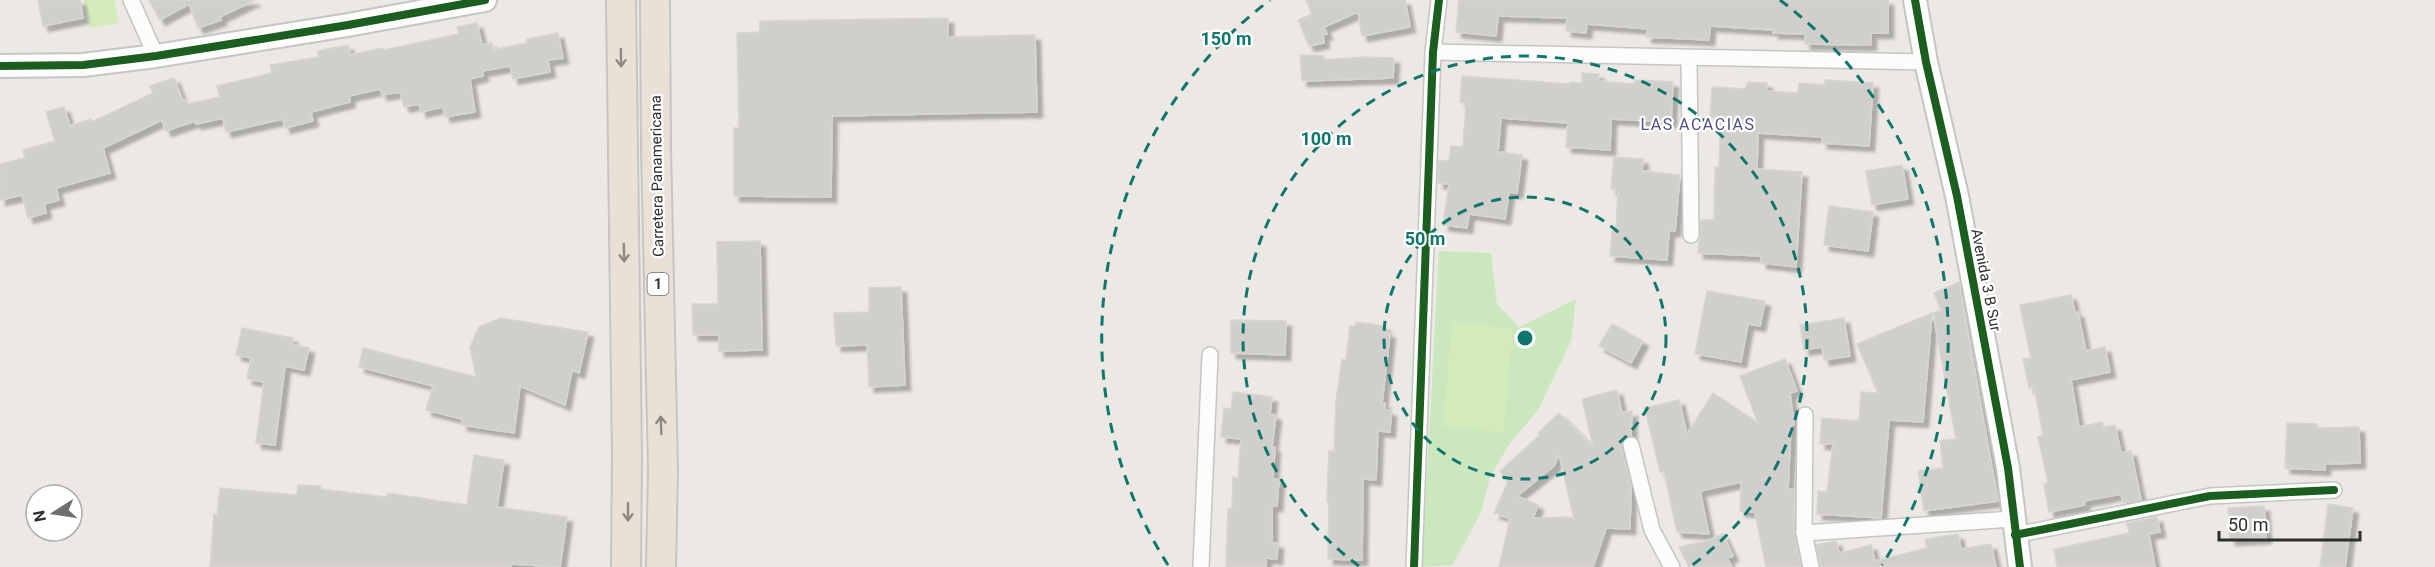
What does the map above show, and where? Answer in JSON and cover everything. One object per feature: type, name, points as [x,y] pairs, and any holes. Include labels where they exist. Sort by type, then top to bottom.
[{"type":"highway","points":[[621,0],[627,467],[626,567]]},
{"type":"highway","points":[[629,0],[639,19],[646,132],[657,207]]},
{"type":"highway","name":"Carretera Panamericana","points":[[655,0],[663,469],[661,567]]},
{"type":"highway","points":[[648,567],[663,469]]},
{"type":"street","points":[[131,0],[156,56]]},
{"type":"street","points":[[0,66],[83,65],[156,56],[485,0]]},
{"type":"street","points":[[1414,567],[1433,52],[1439,0]]},
{"type":"street","name":"Avenida 3 B Sur","points":[[1916,0],[1926,62],[1959,207],[2008,468],[2020,567]]},
{"type":"street","points":[[1433,52],[1926,62]]},
{"type":"street","points":[[1689,58],[1691,235]]},
{"type":"street","points":[[1201,567],[1210,355]]},
{"type":"street","points":[[1805,415],[1804,533],[1811,567]]},
{"type":"street","points":[[1631,445],[1652,530],[1672,567]]},
{"type":"street","points":[[1804,533],[2014,527],[2210,496],[2334,490]]},
{"type":"green space","points":[[84,0],[114,0],[119,23],[90,28]]},
{"type":"green space","points":[[1439,251],[1491,253],[1497,304],[1519,327],[1576,299],[1571,341],[1538,410],[1510,443],[1490,477],[1481,512],[1453,565],[1422,567]]},
{"type":"green space","points":[[1452,322],[1513,328],[1504,432],[1443,427]]},
{"type":"building","points":[[38,0],[80,0],[83,18],[43,26]]},
{"type":"building","points":[[149,0],[255,0],[220,17],[221,20],[198,28],[189,4],[160,20]]},
{"type":"building","points":[[1306,0],[1405,0],[1410,27],[1362,36],[1358,12],[1324,27],[1327,34],[1323,35],[1324,43],[1309,46],[1298,20],[1312,14]]},
{"type":"building","points":[[1459,0],[1888,0],[1888,33],[1871,33],[1871,45],[1805,44],[1805,34],[1710,26],[1709,40],[1646,37],[1648,29],[1587,24],[1586,33],[1566,31],[1567,18],[1498,16],[1496,36],[1456,32]]},
{"type":"building","points":[[948,18],[948,37],[1035,35],[1037,112],[832,116],[831,197],[734,196],[734,128],[739,128],[737,33],[760,32],[760,21]]},
{"type":"building","points":[[477,23],[482,45],[492,43],[493,50],[527,43],[527,39],[558,33],[563,58],[548,60],[550,72],[513,79],[510,66],[482,71],[483,76],[470,79],[475,112],[445,117],[443,107],[421,112],[419,104],[404,107],[400,92],[382,95],[380,89],[349,96],[350,102],[311,112],[313,121],[285,128],[283,119],[226,132],[223,118],[196,124],[195,121],[166,131],[162,120],[103,148],[110,173],[56,188],[59,200],[44,204],[46,213],[28,218],[22,195],[0,200],[0,164],[25,158],[23,150],[55,141],[46,112],[64,107],[70,126],[91,119],[92,122],[153,93],[150,86],[174,78],[183,101],[187,99],[188,104],[220,97],[217,86],[272,73],[270,65],[319,57],[317,51],[348,45],[350,55],[383,48],[384,50],[459,34],[457,27]]},
{"type":"building","points":[[1300,55],[1324,56],[1324,60],[1362,57],[1394,58],[1393,78],[1302,81]]},
{"type":"building","points":[[1582,73],[1599,74],[1598,81],[1634,84],[1635,80],[1673,82],[1671,122],[1611,119],[1610,150],[1566,147],[1568,123],[1501,118],[1498,152],[1522,155],[1517,193],[1509,192],[1505,219],[1469,214],[1467,228],[1443,225],[1449,184],[1438,183],[1439,160],[1449,161],[1451,146],[1463,147],[1466,102],[1460,102],[1462,76],[1570,84],[1570,82],[1582,83]]},
{"type":"building","points":[[1825,80],[1873,83],[1869,146],[1822,143],[1822,137],[1758,133],[1757,169],[1802,172],[1796,267],[1761,263],[1761,256],[1698,253],[1701,220],[1714,220],[1715,167],[1719,167],[1721,118],[1710,117],[1712,87],[1745,89],[1748,82],[1767,83],[1766,91],[1798,93],[1799,83],[1825,85]]},
{"type":"building","points":[[1614,157],[1643,159],[1642,171],[1680,175],[1675,231],[1669,231],[1667,260],[1610,256],[1612,231],[1616,231],[1618,189],[1611,189]]},
{"type":"building","points":[[1902,165],[1908,199],[1872,205],[1866,171]]},
{"type":"building","points":[[1829,206],[1873,212],[1868,251],[1824,245]]},
{"type":"building","points":[[760,241],[762,350],[719,351],[719,335],[693,335],[692,304],[718,304],[717,242]]},
{"type":"building","points":[[1959,282],[1998,501],[1924,511],[1918,471],[1943,468],[1940,441],[1956,439],[1933,313],[1941,310],[1934,293]]},
{"type":"building","points":[[901,287],[905,385],[869,387],[867,345],[836,346],[834,313],[869,312],[869,288]]},
{"type":"building","points":[[1707,291],[1765,301],[1760,326],[1748,324],[1741,362],[1695,354]]},
{"type":"building","points":[[2071,295],[2075,313],[2078,312],[2086,351],[2105,347],[2110,372],[2071,380],[2079,427],[2102,422],[2104,428],[2115,425],[2121,453],[2131,451],[2141,500],[2123,503],[2121,494],[2084,501],[2085,505],[2049,512],[2044,484],[2048,483],[2038,437],[2043,435],[2034,387],[2029,388],[2023,359],[2031,358],[2020,305]]},
{"type":"building","points":[[1932,313],[1923,422],[1889,420],[1881,518],[1817,514],[1818,491],[1827,492],[1833,444],[1820,444],[1822,418],[1859,421],[1861,392],[1878,393],[1857,344]]},
{"type":"building","points":[[500,318],[588,332],[579,373],[572,370],[565,405],[520,386],[514,433],[462,425],[462,419],[426,410],[433,386],[359,367],[363,348],[476,377],[470,347],[479,327]]},
{"type":"building","points":[[1844,318],[1850,356],[1824,360],[1822,347],[1804,350],[1800,325]]},
{"type":"building","points":[[1231,320],[1286,321],[1285,355],[1231,353]]},
{"type":"building","points":[[1356,322],[1385,326],[1385,332],[1390,333],[1382,403],[1385,403],[1385,410],[1391,411],[1390,432],[1378,431],[1376,480],[1363,479],[1362,560],[1328,559],[1329,451],[1334,451],[1336,401],[1342,359],[1346,360],[1350,326],[1356,326]]},
{"type":"building","points":[[1612,324],[1643,341],[1631,363],[1599,346]]},
{"type":"building","points":[[242,328],[293,338],[291,344],[309,348],[304,370],[285,366],[275,445],[256,443],[264,382],[247,379],[251,358],[236,355]]},
{"type":"building","points":[[1785,359],[1797,391],[1790,393],[1794,425],[1791,425],[1788,489],[1795,490],[1794,533],[1801,567],[1766,567],[1755,512],[1740,511],[1741,482],[1700,491],[1709,534],[1677,532],[1664,471],[1660,472],[1645,408],[1679,400],[1687,434],[1713,393],[1758,423],[1740,376]]},
{"type":"building","points":[[1617,390],[1622,413],[1632,411],[1631,436],[1624,438],[1621,447],[1631,485],[1630,529],[1606,528],[1593,567],[1499,567],[1510,519],[1494,514],[1508,481],[1500,471],[1540,435],[1538,433],[1559,413],[1593,447],[1582,399]],"holes":[[[1559,454],[1574,519],[1569,517],[1533,518],[1538,505],[1517,496],[1554,466]]]},
{"type":"building","points":[[1233,392],[1272,397],[1270,414],[1276,415],[1272,447],[1275,447],[1273,479],[1279,479],[1277,506],[1272,506],[1272,543],[1278,543],[1277,559],[1266,558],[1266,567],[1226,567],[1228,509],[1232,509],[1233,477],[1238,478],[1241,439],[1221,437],[1224,408],[1231,409]]},
{"type":"building","points":[[2287,423],[2317,424],[2317,428],[2359,427],[2360,463],[2325,464],[2325,470],[2285,468]]},
{"type":"building","points":[[474,455],[504,460],[497,507],[567,517],[560,567],[512,564],[511,567],[210,567],[214,514],[217,515],[220,488],[297,495],[298,485],[321,486],[320,489],[387,497],[388,493],[467,505]]},
{"type":"building","points":[[2328,504],[2353,508],[2345,567],[2320,567]]},
{"type":"building","points":[[2264,506],[2266,538],[2230,540],[2228,508]]},
{"type":"building","points":[[2157,517],[2160,532],[2149,534],[2155,567],[2057,567],[2054,549],[2129,533],[2127,523]]},
{"type":"building","points":[[1723,534],[1733,556],[1727,558],[1732,567],[1689,567],[1679,547],[1710,540]]},
{"type":"building","points":[[1958,534],[1961,549],[1991,544],[1996,567],[1821,567],[1816,545],[1836,541],[1839,553],[1871,545],[1875,561],[1927,548],[1925,539]]},
{"type":"cycle path","points":[[0,66],[83,65],[156,56],[485,0]]},
{"type":"cycle path","points":[[1414,567],[1433,52],[1439,0]]},
{"type":"cycle path","points":[[1915,0],[1926,62],[1957,196],[2008,468],[2020,567]]},
{"type":"cycle path","points":[[2015,535],[2210,496],[2334,490]]},
{"type":"district","name":"LAS ACACIAS","points":[[1698,124]]}]
